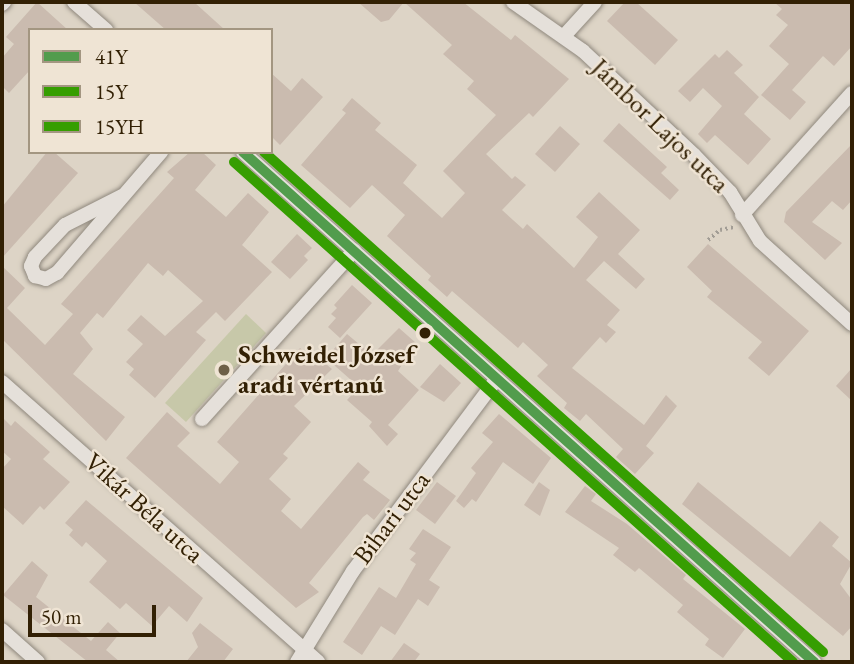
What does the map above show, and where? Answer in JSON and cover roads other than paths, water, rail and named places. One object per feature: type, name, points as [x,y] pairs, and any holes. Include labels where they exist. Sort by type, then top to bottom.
[{"type":"street","points":[[75,2],[104,28]]},
{"type":"street","name":"Jámbor Lajos utca","points":[[513,2],[564,36],[701,163],[730,192],[760,242],[852,324]]},
{"type":"street","points":[[564,36],[595,2]]},
{"type":"street","points":[[742,215],[852,93]]},
{"type":"street","points":[[122,196],[65,225],[35,257],[31,266],[35,276],[46,279],[54,275],[159,154]]},
{"type":"street","points":[[245,154],[814,662]]},
{"type":"street","points":[[202,419],[354,251]]},
{"type":"street","name":"Bihari utca","points":[[301,656],[353,571],[496,380]]},
{"type":"street","name":"Vikár Béla utca","points":[[2,382],[301,656],[318,662]]},
{"type":"street","points":[[2,630],[37,662]]},
{"type":"place","name":"Schweidel József aradi vértanú","points":[[224,370]]}]
